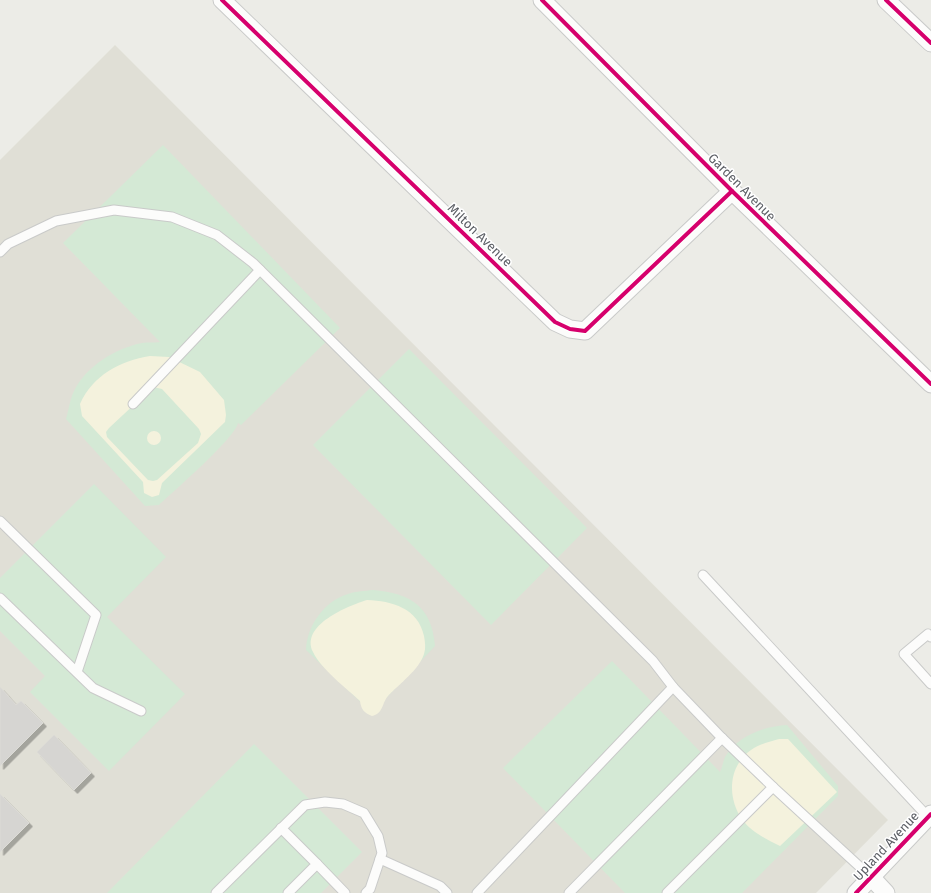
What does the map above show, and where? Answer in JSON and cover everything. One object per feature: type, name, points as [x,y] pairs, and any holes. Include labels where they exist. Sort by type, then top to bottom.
[{"type":"street","name":"Milton Avenue","points":[[222,0],[555,322],[570,329],[585,331],[732,191]]},
{"type":"street","name":"Garden Avenue","points":[[542,0],[732,191],[931,384]]},
{"type":"street","points":[[886,0],[931,43]]},
{"type":"street","name":"Upland Avenue","points":[[856,893],[872,878],[929,815]]},
{"type":"street","points":[[872,878],[886,893]]},
{"type":"lane","points":[[0,252],[8,244],[56,222],[114,210],[172,217],[217,235],[260,270],[653,661],[673,687],[722,738],[872,878]]},
{"type":"lane","points":[[133,404],[260,270]]},
{"type":"lane","points":[[0,521],[96,615],[77,672]]},
{"type":"lane","points":[[703,575],[929,815]]},
{"type":"lane","points":[[0,598],[94,688],[141,711]]},
{"type":"lane","points":[[931,637],[928,634],[904,654],[931,684]]},
{"type":"lane","points":[[477,893],[673,687]]},
{"type":"lane","points":[[570,893],[722,738]]},
{"type":"lane","points":[[667,893],[773,787]]},
{"type":"lane","points":[[216,893],[305,805],[325,802],[343,804],[364,813],[378,836],[382,853],[370,889],[366,893]]},
{"type":"lane","points":[[281,828],[345,893]]},
{"type":"lane","points":[[380,859],[440,886],[447,893]]},
{"type":"lane","points":[[288,893],[317,864]]},
{"type":"shaded area","points":[[115,45],[888,820],[816,893],[0,893],[0,160]]},
{"type":"green space","points":[[163,145],[340,328],[241,425],[238,423],[216,452],[159,505],[145,506],[66,419],[73,392],[87,373],[103,359],[132,345],[160,342],[63,243]]},
{"type":"green space","points":[[409,349],[587,528],[491,625],[313,445]]},
{"type":"green space","points":[[94,484],[166,557],[107,617],[185,694],[109,771],[30,692],[45,676],[0,631],[0,578]]},
{"type":"green space","points":[[373,590],[398,595],[417,604],[429,621],[435,646],[372,713],[306,650],[307,641],[313,624],[324,608],[339,597],[357,592]]},
{"type":"green space","points":[[612,661],[720,772],[725,757],[737,743],[744,738],[769,727],[787,725],[838,786],[838,796],[742,893],[625,893],[503,768]]},
{"type":"green space","points":[[254,744],[362,852],[321,893],[107,893]]},
{"type":"sand","points":[[150,356],[169,357],[200,372],[224,400],[226,415],[225,422],[162,483],[159,495],[152,497],[144,493],[143,482],[82,416],[80,404],[92,385],[100,377],[118,366],[139,358]],"holes":[[[153,387],[162,389],[199,429],[201,434],[198,443],[157,480],[153,481],[148,480],[107,437],[106,432]]]},
{"type":"sand","points":[[151,431],[157,431],[161,435],[161,441],[157,445],[151,445],[147,441],[147,435]]},
{"type":"sand","points":[[367,600],[394,604],[410,613],[421,626],[425,645],[424,654],[418,666],[388,696],[380,711],[376,715],[372,716],[365,712],[360,701],[322,665],[313,652],[311,642],[313,633],[319,625],[328,618],[338,612]]},
{"type":"sand","points":[[779,739],[788,739],[837,792],[780,846],[759,835],[746,824],[737,811],[732,792],[734,773],[743,757],[757,746]]},
{"type":"building","points":[[0,687],[16,705],[21,701],[43,723],[0,766]]},
{"type":"building","points":[[54,735],[91,773],[74,790],[37,752]]},
{"type":"building","points":[[0,794],[29,823],[0,852]]},
{"type":"cycle path","points":[[222,0],[555,322],[570,329],[585,331],[732,191]]},
{"type":"cycle path","points":[[542,0],[732,191],[931,384]]},
{"type":"cycle path","points":[[886,0],[931,43]]},
{"type":"cycle path","points":[[856,893],[931,814]]}]
